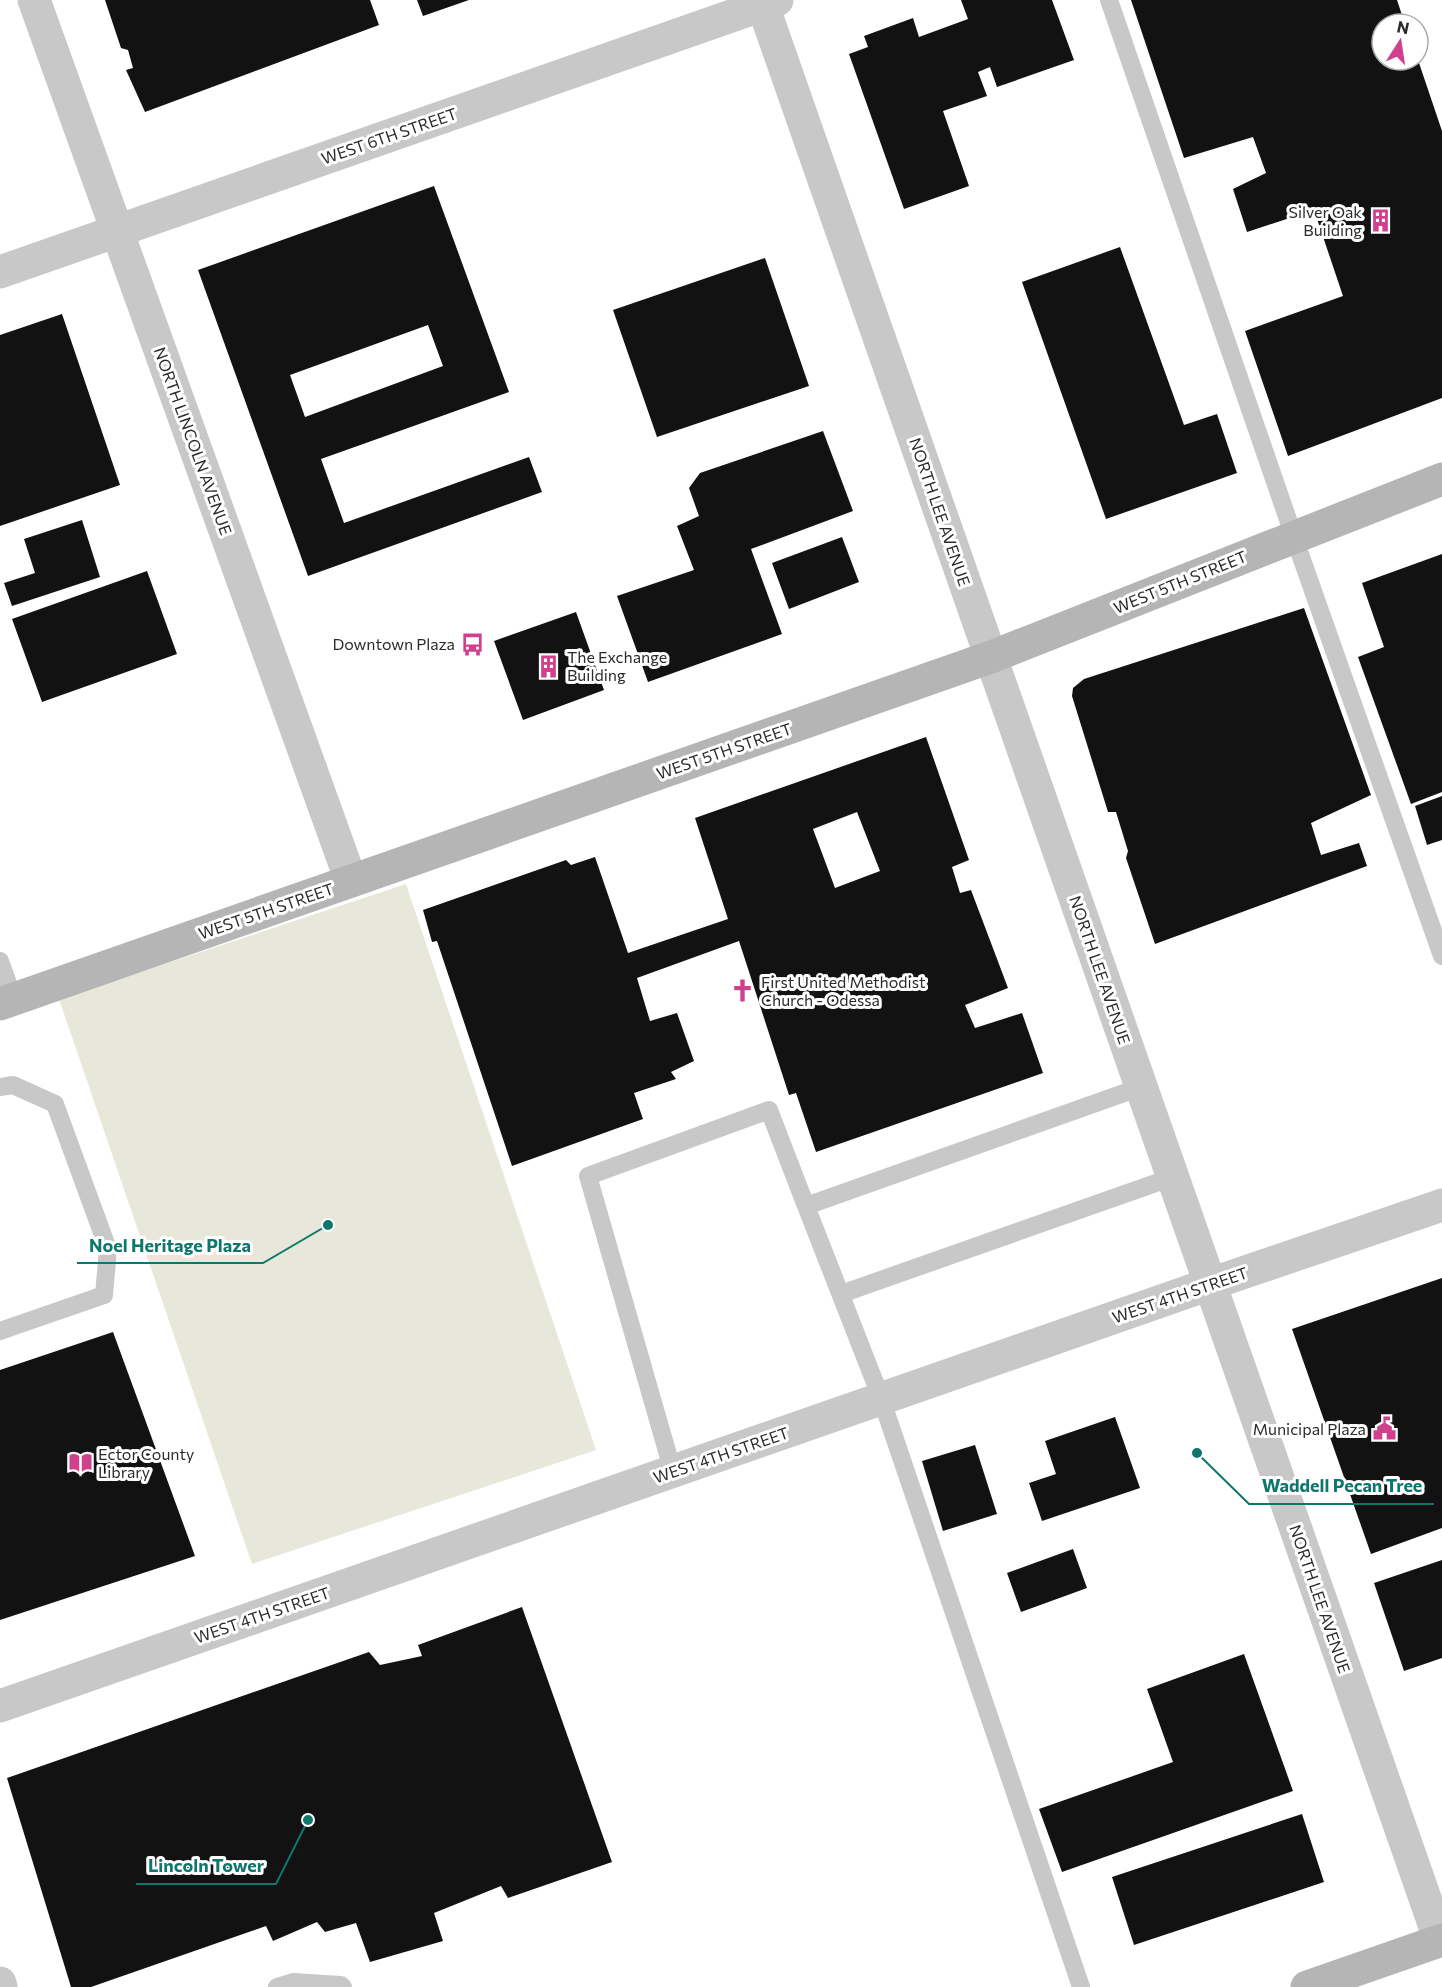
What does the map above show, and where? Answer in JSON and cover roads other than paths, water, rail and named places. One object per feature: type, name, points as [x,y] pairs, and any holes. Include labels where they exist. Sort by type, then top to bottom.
[{"type":"street","name":"NORTH LINCOLN AVENUE","points":[[34,0],[351,882]]},
{"type":"street","name":"WEST 6TH STREET","points":[[0,272],[767,2]]},
{"type":"street","name":"NORTH LEE AVENUE","points":[[767,2],[991,657],[1441,1940]]},
{"type":"street","name":"WEST 5TH STREET","points":[[7,1002],[991,657],[1442,479]]},
{"type":"street","name":"WEST 4TH STREET","points":[[0,1706],[881,1398],[1442,1205]]},
{"type":"street","points":[[1307,1987],[1441,1940]]},
{"type":"lane","points":[[1109,0],[1294,537],[1442,956]]},
{"type":"lane","points":[[0,961],[7,1002]]},
{"type":"lane","points":[[0,1087],[13,1085],[54,1104],[108,1250],[104,1295],[0,1331]]},
{"type":"lane","points":[[806,1206],[1141,1087]]},
{"type":"lane","points":[[673,1472],[588,1176],[769,1110],[881,1398],[1081,1987]]},
{"type":"lane","points":[[841,1294],[1173,1177]]},
{"type":"lane","points":[[277,1987],[293,1982],[343,1987]]},
{"type":"place","name":"Silver Oak Building","points":[[1380,221]]},
{"type":"place","name":"Downtown Plaza","points":[[473,644]]},
{"type":"place","name":"The Exchange Building","points":[[549,666]]},
{"type":"place","name":"First United Methodist Church - Odessa","points":[[743,991]]},
{"type":"place","name":"Noel Heritage Plaza","points":[[328,1225]]},
{"type":"place","name":"Municipal Plaza","points":[[1384,1429]]},
{"type":"place","name":"Waddell Pecan Tree","points":[[1197,1453]]},
{"type":"place","name":"Ector County Library","points":[[80,1463]]},
{"type":"place","name":"Lincoln Tower","points":[[308,1820]]}]
